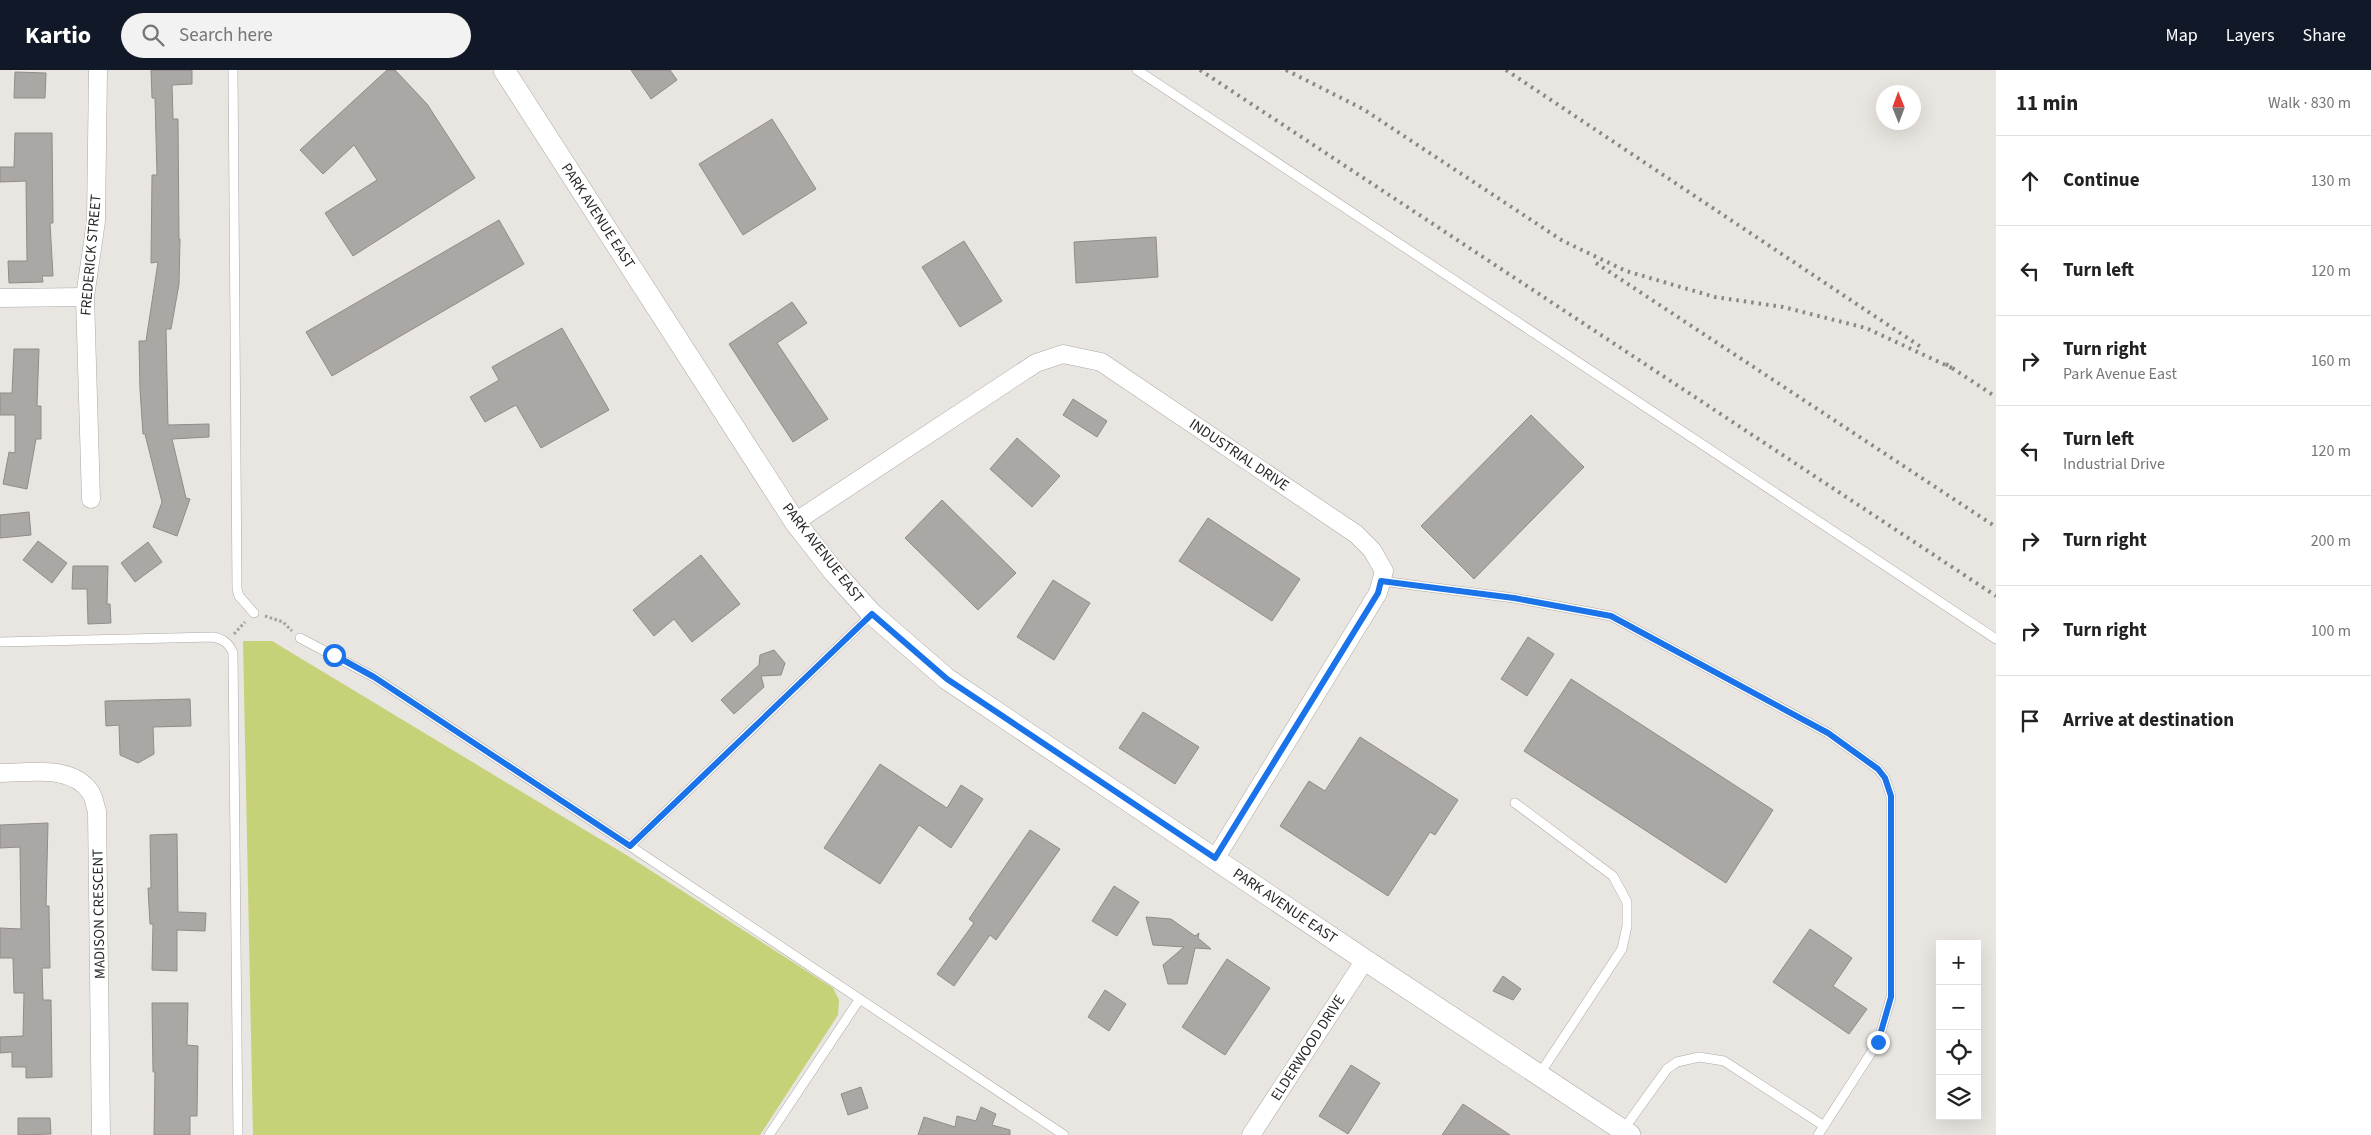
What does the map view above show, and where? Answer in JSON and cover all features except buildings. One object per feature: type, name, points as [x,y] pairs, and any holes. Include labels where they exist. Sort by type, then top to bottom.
[{"type":"street","name":"FREDERICK STREET","points":[[91,499],[85,297],[96,221],[98,70]]},
{"type":"street","name":"PARK AVENUE EAST","points":[[504,70],[795,522],[834,572],[872,614],[947,679],[1627,1133]]},
{"type":"street","points":[[0,298],[85,297]]},
{"type":"street","name":"INDUSTRIAL DRIVE","points":[[795,522],[1036,363],[1063,354],[1101,362],[1356,534],[1372,550],[1384,571],[1381,581]]},
{"type":"street","points":[[1215,858],[1378,593],[1381,581]]},
{"type":"street","name":"MADISON CRESCENT","points":[[0,773],[56,773],[75,777],[91,793],[97,811],[101,1135]]},
{"type":"street","name":"ELDERWOOD DRIVE","points":[[1251,1135],[1366,960]]},
{"type":"lane","points":[[233,70],[237,589],[239,596],[254,613]]},
{"type":"lane","points":[[1137,70],[1996,639]]},
{"type":"lane","points":[[1381,581],[1514,598],[1611,616],[1828,733],[1878,769],[1885,778],[1891,796],[1891,997],[1878,1042],[1818,1135]]},
{"type":"lane","points":[[630,846],[872,614]]},
{"type":"lane","points":[[0,642],[213,637],[220,638],[231,647],[233,653],[238,1135]]},
{"type":"lane","points":[[300,638],[374,677],[1064,1135]]},
{"type":"lane","points":[[1515,803],[1613,876],[1627,902],[1627,926],[1622,949],[1538,1075]]},
{"type":"lane","points":[[769,1135],[859,1000]]},
{"type":"lane","points":[[1627,1133],[1667,1069],[1676,1062],[1699,1057],[1724,1061],[1824,1126]]},
{"type":"green space","points":[[243,641],[272,641],[628,856],[833,988],[839,1000],[838,1015],[760,1135],[253,1135]]},
{"type":"railway","points":[[1200,70],[1996,596]]},
{"type":"railway","points":[[1286,70],[1363,109],[1563,241],[1626,271],[1715,297],[1783,307],[1866,328],[1952,368]]},
{"type":"railway","points":[[1506,70],[1924,349]]},
{"type":"railway","points":[[1596,263],[1996,527]]},
{"type":"railway","points":[[1946,364],[1996,397]]},
{"type":"route","points":[[334,655],[374,677],[630,846],[872,614],[947,679],[1215,858],[1378,593],[1381,581],[1514,598],[1611,616],[1828,733],[1878,769],[1885,778],[1891,796],[1891,997],[1878,1042]]}]
